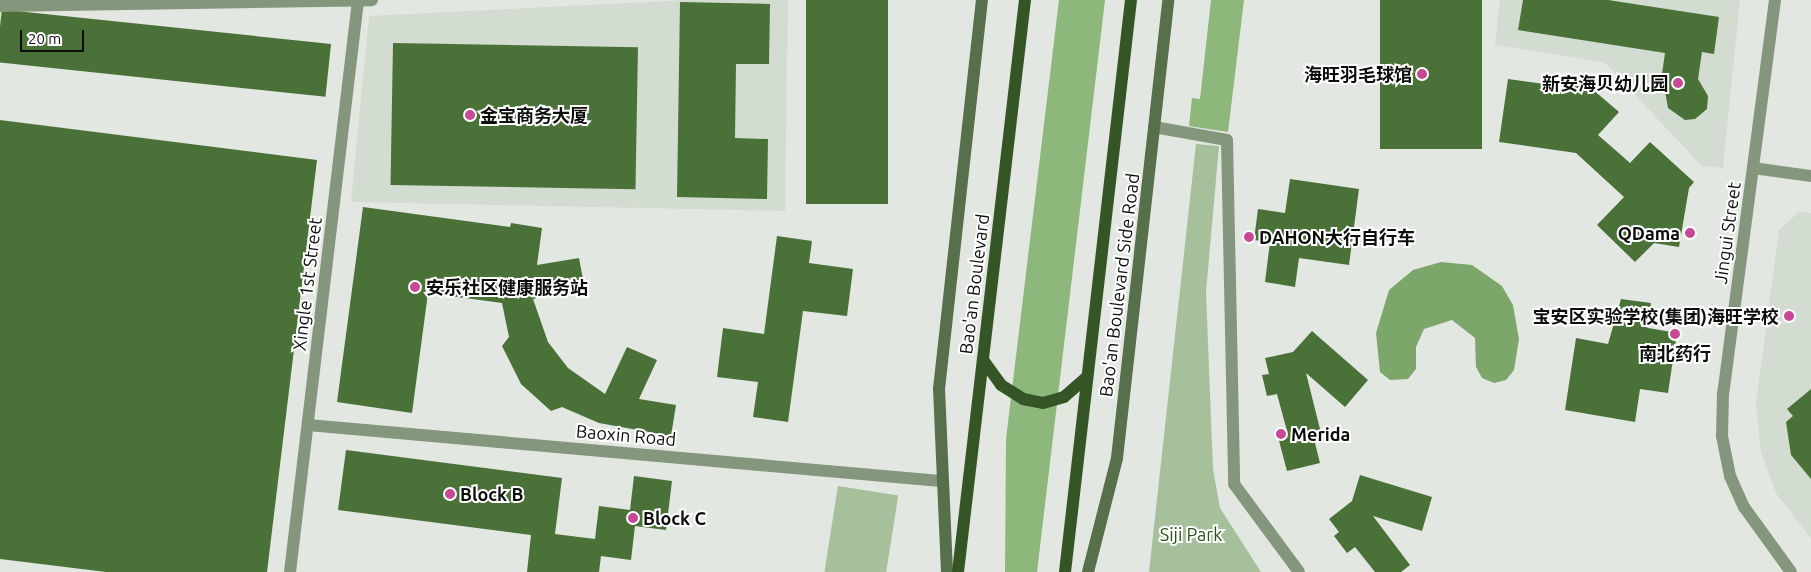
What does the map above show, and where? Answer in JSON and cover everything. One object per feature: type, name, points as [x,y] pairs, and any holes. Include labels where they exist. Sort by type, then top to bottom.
[{"type":"main road","points":[[947,572],[941,481],[939,389],[982,0]]},
{"type":"main road","name":"Bao'an Boulevard","points":[[958,572],[1025,0]]},
{"type":"main road","points":[[1065,572],[1131,0]]},
{"type":"main road","name":"Bao'an Boulevard Side Road","points":[[1088,572],[1117,458],[1168,0]]},
{"type":"main road","points":[[983,360],[1001,386],[1023,398],[1043,403],[1064,396],[1087,377]]},
{"type":"street","name":"Xingle 1st Street","points":[[290,572],[358,0]]},
{"type":"street","points":[[0,6],[372,0]]},
{"type":"street","name":"Jingui Street","points":[[1775,0],[1723,392],[1722,436],[1730,476],[1744,506],[1791,572]]},
{"type":"street","points":[[1154,127],[1227,140],[1234,484],[1299,572]]},
{"type":"street","points":[[1753,168],[1811,176]]},
{"type":"street","name":"Baoxin Road","points":[[308,425],[941,481]]},
{"type":"shaded area","points":[[688,0],[788,0],[785,211],[351,202],[369,16]]},
{"type":"shaded area","points":[[1059,0],[1105,0],[1037,572],[1005,572],[1006,439]]},
{"type":"shaded area","points":[[1211,0],[1244,0],[1228,132],[1189,126],[1192,98],[1200,99]]},
{"type":"shaded area","name":"新安海贝幼儿园","points":[[1500,0],[1740,0],[1723,168],[1702,166],[1604,62],[1495,45]]},
{"type":"shaded area","name":"宝安区实验学校(集团)海旺学校","points":[[1799,212],[1811,213],[1811,539],[1776,493],[1761,452],[1756,403],[1779,230]]},
{"type":"shaded area","points":[[1441,262],[1472,265],[1502,286],[1513,305],[1519,339],[1514,370],[1506,380],[1494,383],[1482,378],[1476,367],[1475,338],[1452,320],[1424,329],[1416,347],[1416,369],[1408,379],[1390,380],[1380,372],[1376,333],[1389,290],[1413,270]]},
{"type":"green space","name":"Siji Park","points":[[1196,144],[1219,146],[1206,292],[1213,469],[1220,508],[1261,572],[1149,572]]},
{"type":"green space","points":[[838,486],[898,496],[886,572],[824,572]]},
{"type":"building","points":[[806,0],[888,0],[888,204],[806,204]]},
{"type":"building","name":"海旺羽毛球馆","points":[[1380,0],[1482,0],[1482,149],[1380,149]]},
{"type":"building","points":[[1523,0],[1608,0],[1719,17],[1714,54],[1702,52],[1698,79],[1708,96],[1707,109],[1695,119],[1685,120],[1668,108],[1662,74],[1665,53],[1518,30]]},
{"type":"building","points":[[680,2],[770,4],[769,64],[736,64],[735,138],[768,139],[767,199],[677,197]]},
{"type":"building","points":[[2,9],[331,44],[325,97],[0,63]]},
{"type":"building","name":"金宝商务大厦","points":[[393,43],[638,47],[635,189],[391,185]]},
{"type":"building","points":[[1577,76],[1619,112],[1598,135],[1630,163],[1650,142],[1694,182],[1689,188],[1679,247],[1654,243],[1635,262],[1597,225],[1624,197],[1576,153],[1499,142],[1508,79],[1567,87]]},
{"type":"building","points":[[0,120],[317,160],[267,572],[106,572],[0,559]]},
{"type":"building","points":[[1290,179],[1359,189],[1349,265],[1299,258],[1295,287],[1265,282],[1270,242],[1254,240],[1258,209],[1285,213]]},
{"type":"building","points":[[363,207],[510,227],[511,223],[542,228],[537,265],[579,258],[585,290],[533,299],[548,342],[568,368],[605,394],[627,347],[657,360],[639,399],[676,405],[671,436],[599,423],[562,407],[551,411],[521,384],[502,346],[509,337],[502,303],[428,293],[412,413],[337,402]]},
{"type":"building","points":[[777,236],[812,241],[809,263],[853,269],[847,316],[803,311],[788,422],[753,417],[758,382],[717,377],[723,328],[764,334]]},
{"type":"building","points":[[1621,299],[1651,303],[1648,328],[1677,333],[1668,393],[1640,389],[1635,422],[1565,410],[1576,338],[1608,344]]},
{"type":"building","points":[[1312,331],[1368,380],[1345,407],[1306,373],[1321,433],[1313,435],[1320,463],[1287,471],[1277,433],[1287,431],[1277,394],[1267,396],[1262,375],[1269,374],[1265,358],[1293,352]]},
{"type":"building","points":[[1811,389],[1811,479],[1791,455],[1786,422],[1793,416],[1787,409]]},
{"type":"building","name":"Block B","points":[[346,450],[562,478],[555,534],[595,539],[599,506],[630,510],[634,476],[672,481],[666,530],[635,526],[631,560],[601,556],[599,572],[527,572],[531,535],[338,510]]},
{"type":"building","points":[[1360,475],[1432,497],[1422,531],[1373,516],[1410,565],[1401,572],[1375,572],[1355,547],[1347,553],[1334,536],[1339,532],[1329,519],[1352,501]]},
{"type":"place","name":"海旺羽毛球馆","points":[[1422,74]]},
{"type":"place","name":"新安海贝幼儿园","points":[[1678,83]]},
{"type":"place","name":"金宝商务大厦","points":[[470,115]]},
{"type":"place","name":"QDama","points":[[1690,233]]},
{"type":"place","name":"DAHON大行自行车","points":[[1249,237]]},
{"type":"place","name":"安乐社区健康服务站","points":[[415,287]]},
{"type":"place","name":"宝安区实验学校(集团)海旺学校","points":[[1789,316]]},
{"type":"place","name":"南北药行","points":[[1675,334]]},
{"type":"place","name":"Merida","points":[[1281,434]]},
{"type":"place","name":"Block B","points":[[450,494]]},
{"type":"place","name":"Block C","points":[[633,518]]}]
